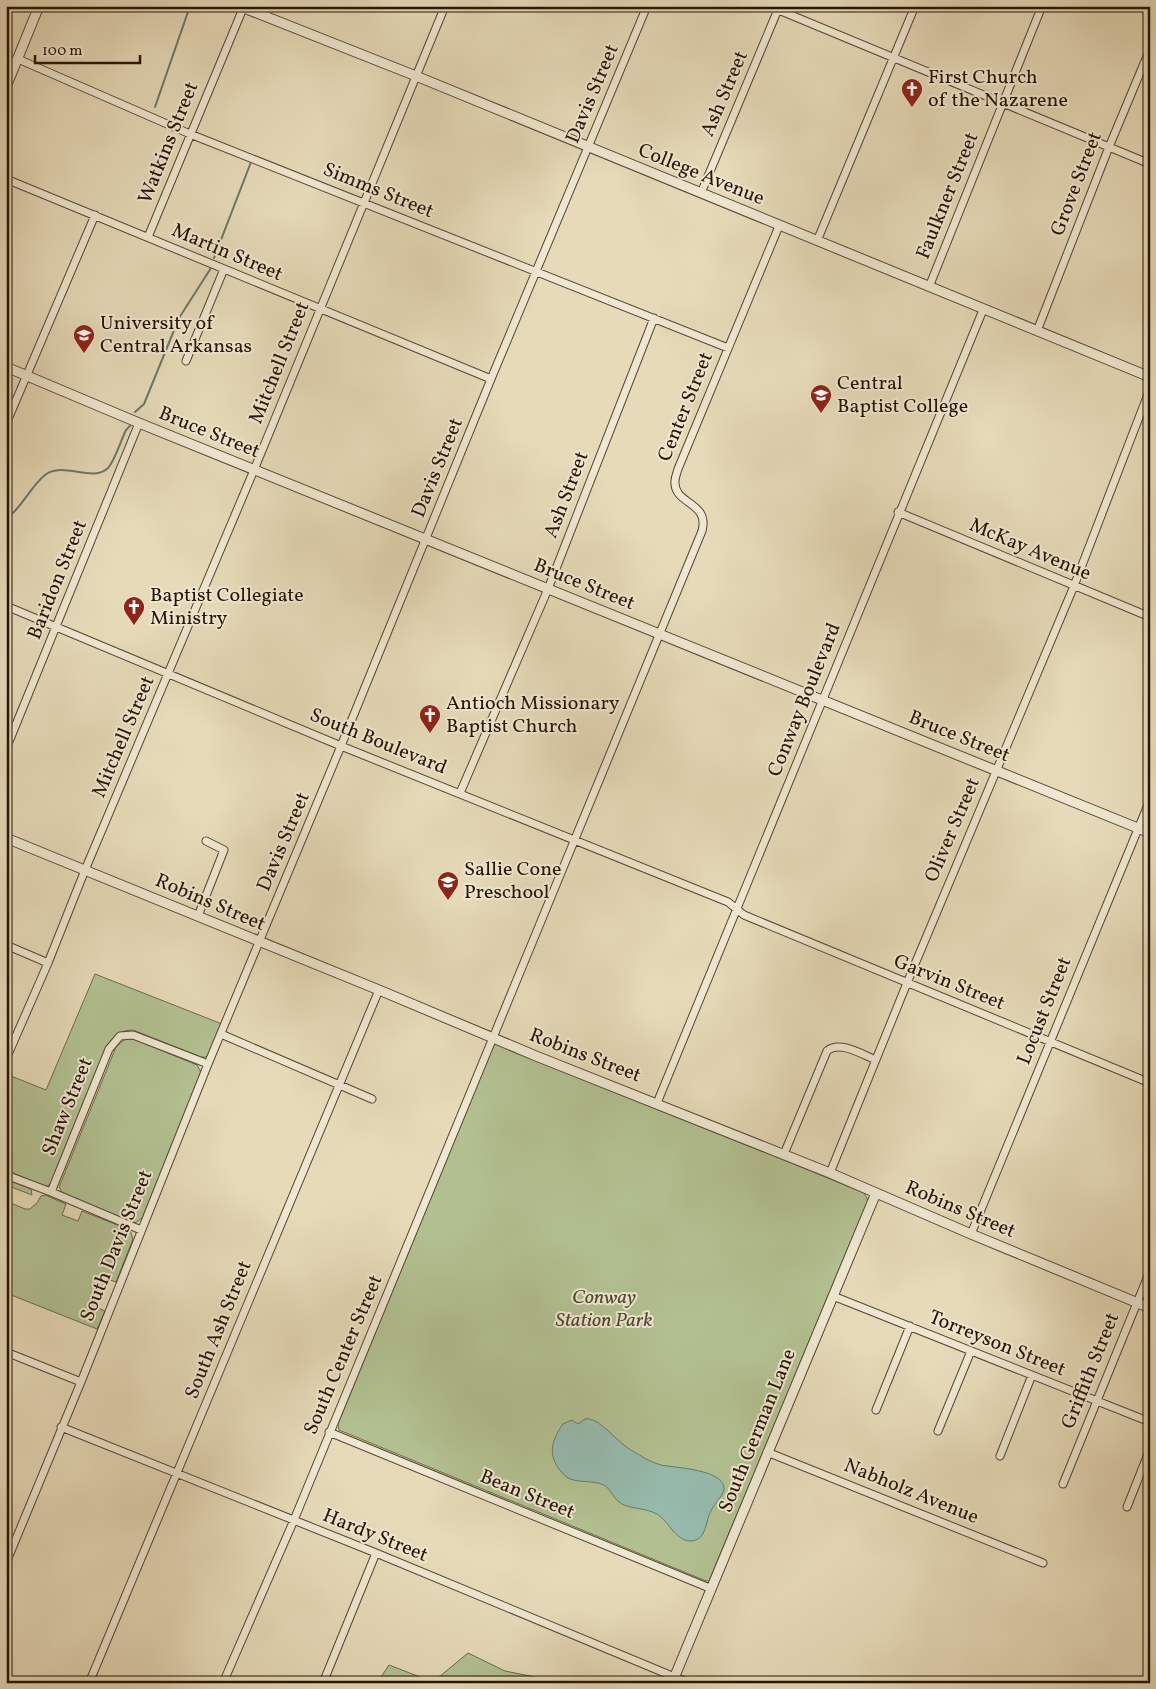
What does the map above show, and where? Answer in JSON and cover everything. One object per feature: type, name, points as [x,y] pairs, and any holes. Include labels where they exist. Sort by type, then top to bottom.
[{"type":"street","points":[[6,87],[39,6]]},
{"type":"street","name":"Mitchell Street","points":[[6,1058],[254,470],[445,6]]},
{"type":"street","name":"Davis Street","points":[[260,942],[491,379],[647,6]]},
{"type":"street","points":[[769,6],[778,8],[1150,164]]},
{"type":"street","points":[[817,241],[915,6]]},
{"type":"street","name":"Faulkner Street","points":[[929,287],[1042,6]]},
{"type":"street","name":"College Avenue","points":[[242,7],[416,76],[1150,377]]},
{"type":"street","name":"Watkins Street","points":[[148,237],[242,7]]},
{"type":"street","name":"Ash Street","points":[[701,193],[778,8]]},
{"type":"street","name":"Grove Street","points":[[1037,331],[1108,147],[1150,49]]},
{"type":"street","name":"Simms Street","points":[[18,59],[190,134],[728,348]]},
{"type":"street","points":[[1144,63],[1149,77],[1150,132]]},
{"type":"street","name":"Martin Street","points":[[6,179],[491,379]]},
{"type":"street","points":[[6,424],[95,216]]},
{"type":"street","name":"Center Street","points":[[494,1038],[704,523],[703,515],[681,496],[676,488],[675,480],[779,226]]},
{"type":"street","points":[[186,361],[224,269]]},
{"type":"street","name":"Conway Boulevard","points":[[657,1103],[823,700],[898,512],[983,310]]},
{"type":"street","name":"Ash Street","points":[[460,793],[548,589],[654,318]]},
{"type":"street","name":"Bruce Street","points":[[6,367],[254,470],[1150,833]]},
{"type":"street","name":"Oliver Street","points":[[830,1173],[907,983],[1074,586],[1150,388]]},
{"type":"street","name":"Baridon Street","points":[[6,749],[139,423]]},
{"type":"street","name":"McKay Avenue","points":[[898,512],[1150,618]]},
{"type":"street","name":"South Boulevard","points":[[6,606],[342,746],[728,902],[737,909]]},
{"type":"street","name":"Locust Street","points":[[971,1234],[1150,800]]},
{"type":"street","name":"Robins Street","points":[[6,838],[494,1038],[784,1154],[1150,1308]]},
{"type":"street","points":[[198,916],[224,850],[206,841]]},
{"type":"street","name":"Garvin Street","points":[[737,909],[744,915],[1150,1083]]},
{"type":"street","name":"South Davis Street","points":[[6,1563],[81,1382],[208,1064],[260,942]]},
{"type":"street","points":[[6,945],[48,962]]},
{"type":"street","name":"South Ash Street","points":[[89,1683],[379,990]]},
{"type":"street","points":[[221,1034],[372,1099]]},
{"type":"street","name":"Shaw Street","points":[[52,1192],[109,1049],[120,1036],[133,1036],[208,1064]]},
{"type":"street","name":"South Center Street","points":[[223,1683],[294,1520],[494,1038]]},
{"type":"street","points":[[784,1154],[828,1051],[831,1048],[844,1047],[876,1060]]},
{"type":"street","points":[[6,1175],[52,1192],[141,1230]]},
{"type":"street","name":"South German Lane","points":[[673,1680],[876,1193]]},
{"type":"street","name":"Griffith Street","points":[[1063,1484],[1150,1271]]},
{"type":"street","name":"Torreyson Street","points":[[833,1296],[1150,1422]]},
{"type":"street","points":[[876,1410],[910,1326]]},
{"type":"street","points":[[938,1430],[971,1351]]},
{"type":"street","points":[[6,1352],[81,1382]]},
{"type":"street","points":[[1000,1456],[1032,1376]]},
{"type":"street","name":"Hardy Street","points":[[61,1427],[376,1553],[673,1680],[689,1683]]},
{"type":"street","name":"Bean Street","points":[[329,1432],[712,1589]]},
{"type":"street","points":[[1127,1507],[1150,1449]]},
{"type":"street","name":"Nabholz Avenue","points":[[767,1452],[1043,1563]]},
{"type":"street","points":[[323,1683],[376,1553]]},
{"type":"green space","points":[[95,974],[222,1024],[207,1057],[201,1057],[133,1030],[121,1032],[115,1036],[108,1045],[52,1181],[48,1186],[44,1186],[6,1170],[6,1074],[46,1090]]},
{"type":"green space","points":[[128,1039],[134,1039],[197,1065],[201,1075],[142,1218],[133,1223],[63,1194],[59,1187],[116,1047]]},
{"type":"green space","name":"Conway Station Park","points":[[502,1044],[864,1193],[868,1200],[709,1581],[339,1430],[338,1424],[493,1046]]},
{"type":"green space","points":[[6,1179],[31,1189],[32,1195],[6,1185]]},
{"type":"green space","points":[[45,1195],[66,1204],[62,1215],[78,1221],[82,1211],[130,1230],[133,1239],[116,1282],[107,1279],[96,1307],[105,1311],[97,1329],[6,1293],[6,1201],[25,1209],[30,1209],[41,1196]]},
{"type":"green space","points":[[468,1653],[505,1671],[535,1677],[546,1683],[377,1683],[389,1665],[433,1682]]},
{"type":"shaded area","points":[[585,1419],[596,1422],[626,1447],[649,1461],[709,1474],[722,1483],[723,1493],[713,1507],[703,1534],[700,1537],[696,1540],[684,1540],[655,1513],[622,1504],[604,1485],[574,1480],[559,1469],[555,1463],[552,1451],[556,1435],[563,1424],[572,1420],[578,1424]]},
{"type":"waterway","points":[[155,107],[190,6]]},
{"type":"waterway","points":[[214,258],[251,162]]},
{"type":"waterway","points":[[135,412],[144,404],[179,318],[211,268]]},
{"type":"waterway","points":[[6,519],[17,509],[35,485],[52,471],[94,473],[102,472],[108,468],[126,430],[130,426]]},
{"type":"place","name":"First Church of the Nazarene","points":[[912,108]]},
{"type":"place","name":"University of Central Arkansas","points":[[84,354]]},
{"type":"place","name":"Central Baptist College","points":[[821,414]]},
{"type":"place","name":"Baptist Collegiate Ministry","points":[[134,626]]},
{"type":"place","name":"Antioch Missionary Baptist Church","points":[[430,734]]},
{"type":"place","name":"Sallie Cone Preschool","points":[[448,901]]}]
